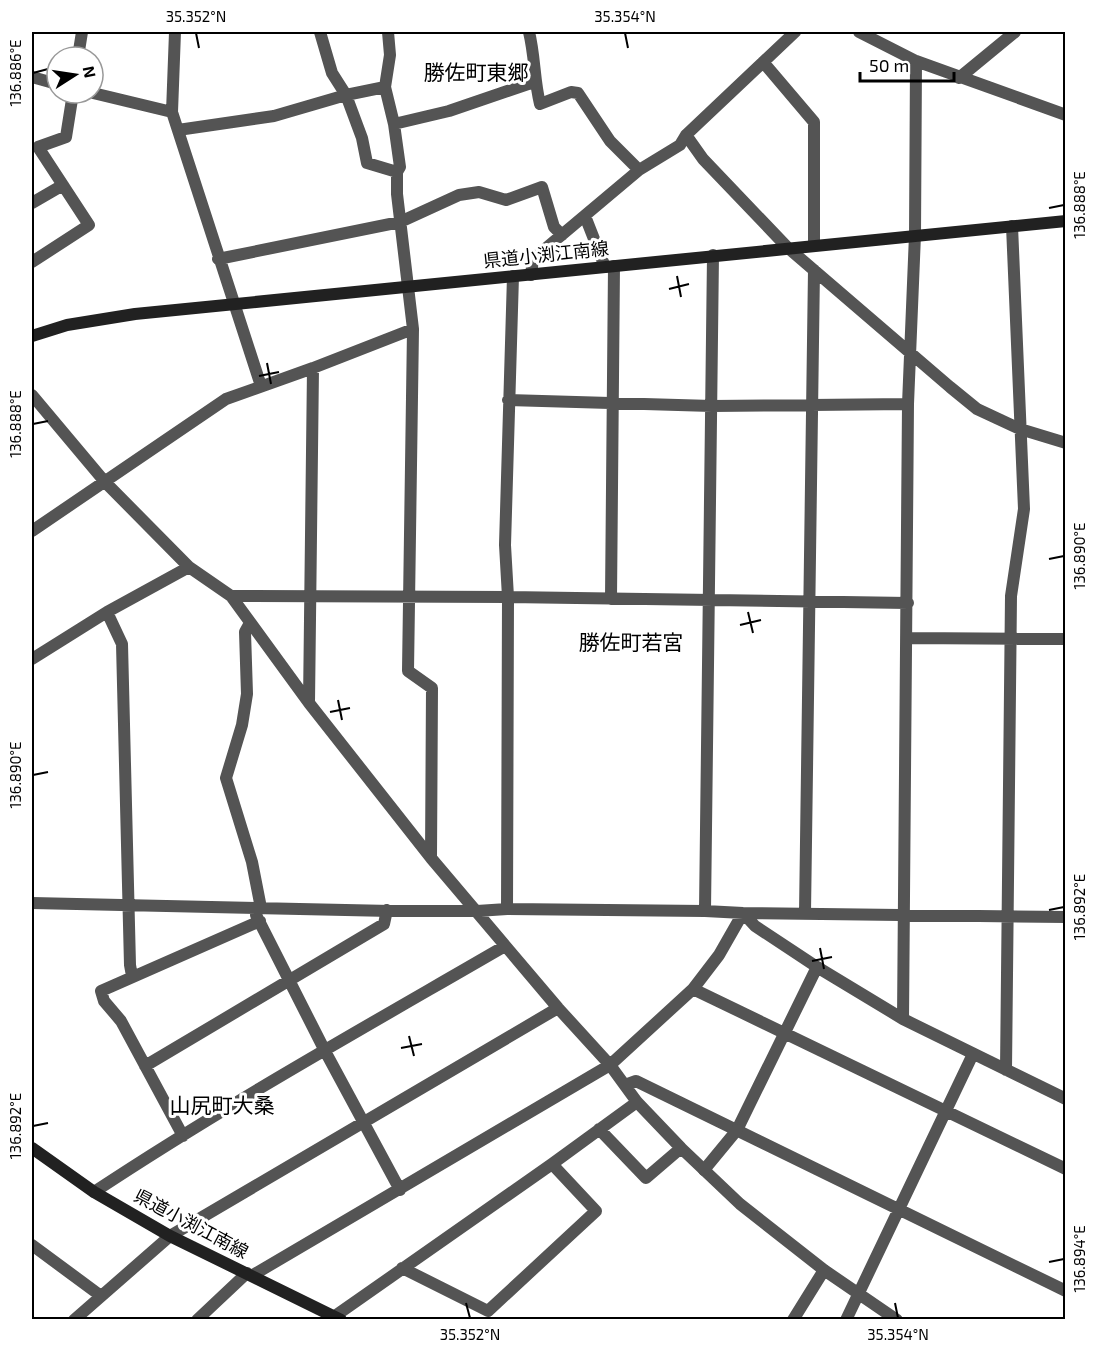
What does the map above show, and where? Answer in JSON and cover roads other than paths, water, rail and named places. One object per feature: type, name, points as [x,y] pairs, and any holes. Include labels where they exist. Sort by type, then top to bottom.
[{"type":"main road","name":"県道小渕江南線","points":[[32,336],[67,326],[135,314],[1065,221]]},
{"type":"main road","name":"県道小渕江南線","points":[[32,1148],[94,1192],[170,1236],[338,1318]]},
{"type":"street","points":[[175,32],[172,112],[261,386]]},
{"type":"street","points":[[320,32],[332,73],[346,94],[362,138],[367,163],[398,172]]},
{"type":"street","points":[[388,32],[390,55],[386,87],[400,167],[398,172],[400,222],[413,329],[408,671],[432,688],[431,858]]},
{"type":"street","points":[[529,32],[534,82],[540,104],[571,92],[579,93],[610,141],[639,170]]},
{"type":"street","points":[[531,275],[533,259],[639,170],[680,145],[686,135],[795,32]]},
{"type":"street","points":[[858,32],[916,61],[1065,115]]},
{"type":"street","points":[[959,78],[1015,32]]},
{"type":"street","points":[[903,1020],[908,404],[915,235],[916,61]]},
{"type":"street","points":[[763,62],[814,122],[814,245]]},
{"type":"street","points":[[394,123],[449,111],[534,82]]},
{"type":"street","points":[[178,130],[274,116],[346,94],[386,87]]},
{"type":"street","points":[[105,96],[172,112]]},
{"type":"street","points":[[32,262],[89,225],[38,147],[66,137],[71,105]]},
{"type":"street","points":[[686,135],[703,159],[787,247],[977,409],[1022,430],[1065,443]]},
{"type":"street","points":[[32,203],[63,185]]},
{"type":"street","points":[[218,259],[400,222],[459,195],[479,192],[506,200],[542,187],[554,227],[562,235]]},
{"type":"street","points":[[585,216],[609,267],[612,404],[611,599]]},
{"type":"street","points":[[1006,1070],[1011,596],[1024,509],[1012,226]]},
{"type":"street","points":[[705,911],[713,255]]},
{"type":"street","points":[[805,913],[814,270]]},
{"type":"street","points":[[507,909],[508,597],[505,545],[513,276]]},
{"type":"street","points":[[32,531],[226,399],[314,368],[413,329]]},
{"type":"street","points":[[309,703],[314,368]]},
{"type":"street","points":[[32,395],[105,482],[189,567],[231,596],[309,703],[431,858],[558,1008],[610,1065],[638,1102],[681,1148],[740,1204],[824,1270],[897,1320]]},
{"type":"street","points":[[508,400],[712,406],[908,404]]},
{"type":"street","points":[[32,659],[107,612],[189,567]]},
{"type":"street","points":[[231,596],[508,597],[908,603]]},
{"type":"street","points":[[107,612],[122,644],[132,976]]},
{"type":"street","points":[[250,623],[245,632],[247,694],[242,725],[226,778],[252,862],[260,921],[325,1051],[400,1190]]},
{"type":"street","points":[[907,638],[1065,639]]},
{"type":"street","points":[[32,903],[387,910],[705,911],[1065,917]]},
{"type":"street","points":[[145,1066],[384,924],[387,910]]},
{"type":"street","points":[[743,913],[755,926],[903,1020],[1065,1100]]},
{"type":"street","points":[[197,1320],[250,1274],[400,1190],[610,1065],[693,989],[719,955],[743,913]]},
{"type":"street","points":[[183,1136],[121,1022],[104,1001],[101,991],[260,921]]},
{"type":"street","points":[[94,1192],[325,1051],[505,946]]},
{"type":"street","points":[[704,1170],[737,1130],[817,967]]},
{"type":"street","points":[[693,989],[1065,1169]]},
{"type":"street","points":[[74,1320],[170,1236],[558,1008]]},
{"type":"street","points":[[846,1320],[973,1054]]},
{"type":"street","points":[[625,1085],[636,1081],[1065,1291]]},
{"type":"street","points":[[338,1318],[402,1268],[638,1102]]},
{"type":"street","points":[[599,1129],[646,1178],[681,1148]]},
{"type":"street","points":[[402,1268],[488,1311],[596,1211],[552,1164]]},
{"type":"street","points":[[32,1245],[101,1296]]},
{"type":"street","points":[[793,1320],[824,1270]]},
{"type":"district","name":"勝佐町東郷","points":[[476,73]]},
{"type":"district","name":"勝佐町若宮","points":[[631,643]]},
{"type":"district","name":"山尻町大桑","points":[[222,1106]]}]
